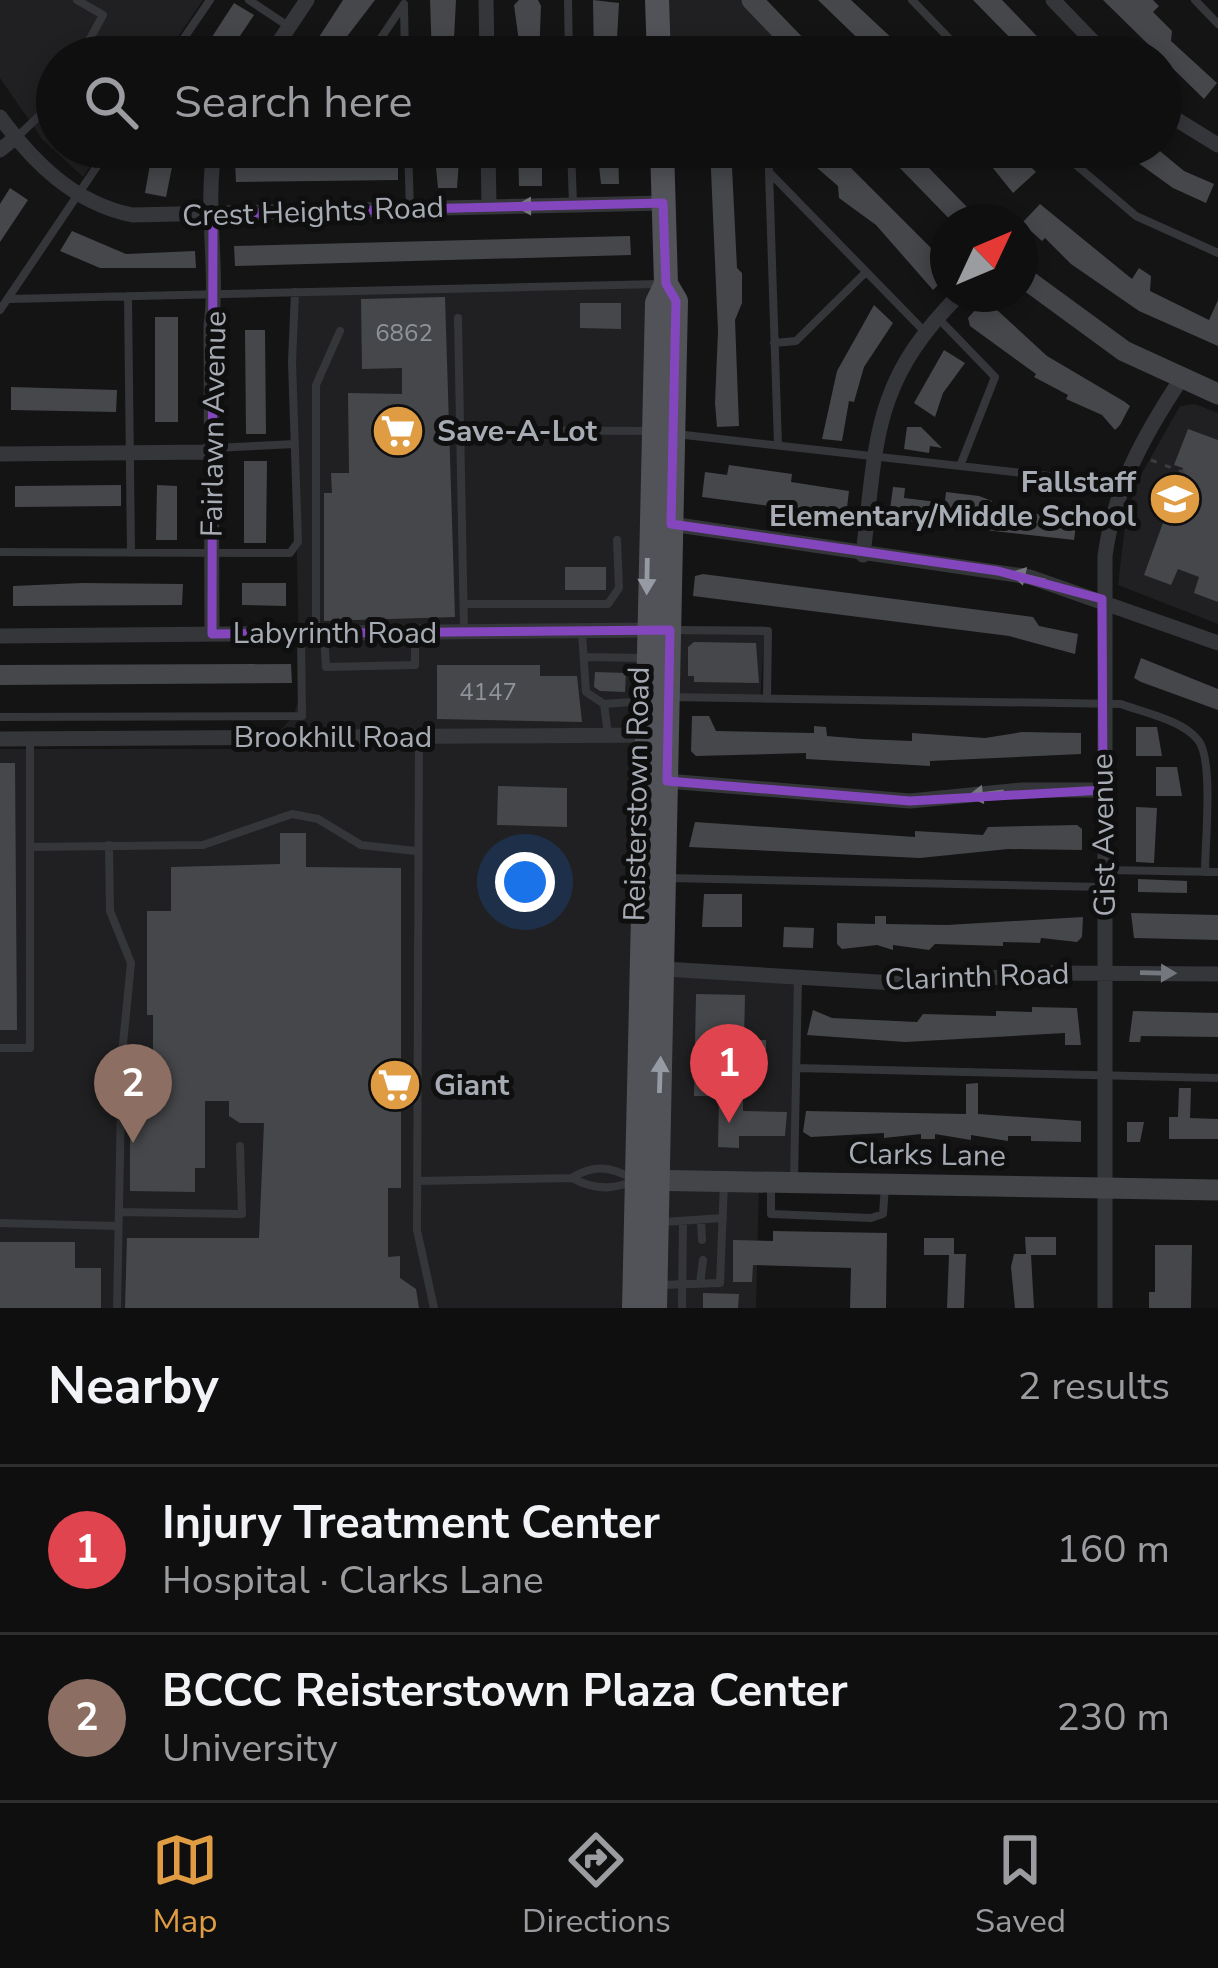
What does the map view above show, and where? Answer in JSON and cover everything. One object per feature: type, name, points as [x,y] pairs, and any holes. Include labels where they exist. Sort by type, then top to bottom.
[{"type":"main road","points":[[658,0],[659,36]]},
{"type":"main road","name":"Reisterstown Road","points":[[656,699],[646,658],[658,630],[671,524],[657,303],[666,284],[662,168]]},
{"type":"main road","name":"Reisterstown Road","points":[[655,1297],[655,1223],[645,1180],[663,432]]},
{"type":"main road","name":"Reisterstown Road","points":[[634,1308],[664,969],[652,963],[653,878],[667,781],[655,735]]},
{"type":"street","points":[[283,36],[307,0]]},
{"type":"street","points":[[486,0],[487,36]]},
{"type":"street","points":[[752,0],[787,36]]},
{"type":"street","points":[[1053,0],[1088,36]]},
{"type":"street","name":"Crest Heights Road","points":[[0,117],[36,157]]},
{"type":"street","points":[[1182,123],[1218,145]]},
{"type":"street","points":[[0,150],[15,138]]},
{"type":"street","name":"Crest Heights Road","points":[[49,168],[78,194],[132,215],[663,203]]},
{"type":"street","name":"Fairlawn Avenue","points":[[212,634],[214,168]]},
{"type":"street","points":[[489,168],[490,207]]},
{"type":"street","points":[[914,168],[949,204]]},
{"type":"street","points":[[1038,289],[1087,328],[1218,394]]},
{"type":"street","points":[[863,555],[874,456],[892,383],[923,330],[942,312]]},
{"type":"street","name":"Gist Avenue","points":[[1105,1308],[1102,599],[1108,532],[1122,484],[1181,379]]},
{"type":"street","points":[[0,454],[212,450]]},
{"type":"street","points":[[671,524],[1014,574],[1102,599],[1218,643]]},
{"type":"street","name":"Labyrinth Road","points":[[0,636],[658,630]]},
{"type":"street","name":"Brookhill Road","points":[[0,739],[655,735]]},
{"type":"street","points":[[667,781],[910,802],[1022,790],[1102,790]]},
{"type":"street","name":"Clarinth Road","points":[[664,969],[924,984],[1106,972],[1218,974]]},
{"type":"street","name":"Clarks Lane","points":[[645,1180],[1218,1190]]},
{"type":"lane","points":[[76,0],[103,15],[92,36]]},
{"type":"lane","points":[[185,36],[210,0]]},
{"type":"lane","points":[[249,0],[290,26]]},
{"type":"lane","points":[[568,0],[569,36]]},
{"type":"lane","points":[[912,0],[947,36]]},
{"type":"lane","points":[[1195,0],[1218,24]]},
{"type":"lane","points":[[382,36],[404,2]]},
{"type":"lane","points":[[404,2],[405,36]]},
{"type":"lane","points":[[15,138],[36,118]]},
{"type":"lane","points":[[0,310],[96,168]]},
{"type":"lane","points":[[408,168],[410,209]]},
{"type":"lane","points":[[572,168],[573,205]]},
{"type":"lane","points":[[769,168],[778,445]]},
{"type":"lane","points":[[1079,168],[1136,216],[1218,253]]},
{"type":"lane","points":[[769,172],[923,330]]},
{"type":"lane","points":[[774,343],[796,341],[866,272]]},
{"type":"lane","points":[[9,298],[666,284]]},
{"type":"lane","points":[[0,553],[290,553],[298,542],[296,292]]},
{"type":"lane","points":[[128,296],[131,553]]},
{"type":"lane","points":[[937,317],[995,377],[960,466]]},
{"type":"lane","points":[[458,318],[464,633]]},
{"type":"lane","points":[[0,717],[302,716],[314,633],[316,385],[340,331]]},
{"type":"lane","points":[[461,430],[663,432],[1122,484]]},
{"type":"lane","points":[[212,450],[295,445]]},
{"type":"lane","points":[[464,604],[608,604],[619,588],[617,541]]},
{"type":"lane","points":[[658,630],[768,631],[767,700]]},
{"type":"lane","points":[[581,631],[586,692],[604,704],[656,699],[1102,701],[1175,724],[1199,741],[1204,754],[1205,872]]},
{"type":"lane","points":[[314,633],[326,667],[415,665],[415,633]]},
{"type":"lane","points":[[585,657],[646,658]]},
{"type":"lane","points":[[604,704],[608,736]]},
{"type":"lane","points":[[419,736],[416,1230],[434,1308]]},
{"type":"lane","points":[[0,1048],[30,1048],[30,739]]},
{"type":"lane","points":[[1204,754],[1218,759]]},
{"type":"lane","points":[[30,847],[203,845],[292,814],[318,819],[362,845],[416,851]]},
{"type":"lane","points":[[110,845],[109,906],[131,963],[122,1054],[117,1308]]},
{"type":"lane","points":[[653,878],[1104,878],[1218,872]]},
{"type":"lane","points":[[797,978],[796,1068],[783,1183],[771,1214],[871,1219],[883,1214],[885,1184]]},
{"type":"lane","points":[[796,1068],[1218,1078]]},
{"type":"lane","points":[[119,1212],[242,1214],[240,1146]]},
{"type":"lane","points":[[418,1180],[572,1178],[587,1169],[614,1168],[645,1180]]},
{"type":"lane","points":[[572,1178],[586,1186],[619,1188],[645,1180]]},
{"type":"lane","points":[[655,1297],[683,1285],[720,1283],[724,1182]]},
{"type":"lane","points":[[655,1223],[722,1218]]},
{"type":"lane","points":[[701,1220],[702,1240]]},
{"type":"lane","points":[[682,1308],[683,1221]]},
{"type":"lane","points":[[0,1223],[118,1226]]},
{"type":"lane","points":[[700,1284],[703,1260]]},
{"type":"path","points":[[1144,458],[1188,474]]},
{"type":"highlighted area","points":[[663,203],[666,284],[676,301],[671,524],[998,571],[1102,599],[1103,790],[910,801],[667,781],[670,630],[212,634],[213,214]]},
{"type":"shaded area","points":[[0,0],[203,0],[178,36],[36,36],[36,130],[0,78]]},
{"type":"shaded area","points":[[656,0],[750,0],[784,36],[657,36]]},
{"type":"shaded area","points":[[663,284],[658,626],[765,626],[760,701],[656,698],[654,973],[798,977],[794,1183],[759,1182],[756,1308],[0,1308],[0,749],[264,749],[294,715],[300,694],[291,293]]},
{"type":"shaded area","name":"Fallstaff Elementary/Middle School","points":[[1195,404],[1218,413],[1218,624],[1118,585],[1126,517],[1137,482],[1180,406]]},
{"type":"building","points":[[343,0],[375,0],[347,36],[320,36]]},
{"type":"building","points":[[430,0],[456,0],[454,36],[431,36]]},
{"type":"building","points":[[519,0],[538,0],[540,36],[518,36],[514,5]]},
{"type":"building","points":[[593,0],[619,3],[617,36],[594,36]]},
{"type":"building","points":[[818,0],[851,0],[890,36],[855,36]]},
{"type":"building","points":[[973,0],[1002,0],[1037,36],[1008,36]]},
{"type":"building","points":[[1103,0],[1153,0],[1159,6],[1153,12],[1172,36],[1140,36]]},
{"type":"building","points":[[234,3],[254,15],[240,36],[213,36]]},
{"type":"building","points":[[1182,51],[1217,83],[1204,99],[1182,77]]},
{"type":"building","points":[[149,168],[172,168],[166,197],[145,193]]},
{"type":"building","points":[[235,168],[398,168],[398,180],[236,182]]},
{"type":"building","points":[[436,168],[458,168],[457,188],[438,188]]},
{"type":"building","points":[[519,168],[542,168],[542,186],[519,186]]},
{"type":"building","points":[[599,168],[619,168],[619,184],[601,184]]},
{"type":"building","points":[[711,168],[732,168],[737,268],[742,273],[742,303],[735,320],[739,426],[717,427]]},
{"type":"building","points":[[817,168],[851,168],[930,247],[930,287],[876,225],[839,198],[838,186]]},
{"type":"building","points":[[993,168],[1032,168],[1036,172],[1013,193]]},
{"type":"building","points":[[1145,168],[1180,168],[1214,184],[1206,203]]},
{"type":"building","points":[[10,188],[28,200],[0,242],[0,204]]},
{"type":"building","points":[[1038,206],[1132,279],[1139,268],[1151,276],[1150,291],[1209,320],[1218,300],[1218,346],[1139,311],[1071,264],[1045,238],[1038,237]]},
{"type":"building","points":[[72,231],[126,254],[195,251],[196,268],[100,268],[60,251]]},
{"type":"building","points":[[630,236],[631,255],[235,266],[234,246]]},
{"type":"building","points":[[445,297],[455,617],[324,621],[324,493],[332,493],[331,473],[349,473],[348,393],[402,394],[402,368],[362,369],[361,299]]},
{"type":"building","points":[[580,303],[621,303],[621,329],[580,328]]},
{"type":"building","points":[[874,305],[893,323],[864,367],[854,402],[849,401],[842,441],[822,439],[837,371]]},
{"type":"building","points":[[973,312],[999,312],[1047,356],[1130,406],[1120,425],[1115,430],[1102,415],[1034,377],[970,326],[968,318]]},
{"type":"building","points":[[155,317],[178,317],[178,422],[155,422]]},
{"type":"building","points":[[245,330],[265,330],[266,434],[246,434]]},
{"type":"building","points":[[944,350],[965,363],[943,393],[935,417],[914,403]]},
{"type":"building","points":[[11,387],[117,390],[116,412],[11,410]]},
{"type":"building","points":[[907,427],[921,427],[942,448],[930,446],[929,453],[904,449]]},
{"type":"building","points":[[1188,429],[1218,440],[1218,602],[1194,593],[1199,577],[1178,569],[1171,585],[1144,575],[1183,468],[1174,465]]},
{"type":"building","points":[[244,461],[267,461],[266,543],[244,543]]},
{"type":"building","points":[[729,465],[792,474],[791,482],[849,491],[846,516],[702,497],[705,472],[727,475]]},
{"type":"building","points":[[121,485],[121,506],[15,507],[15,486]]},
{"type":"building","points":[[157,485],[177,486],[177,540],[156,540]]},
{"type":"building","points":[[893,487],[905,488],[904,498],[945,501],[946,492],[979,496],[992,501],[991,508],[1077,519],[1074,540],[895,520],[889,517]]},
{"type":"building","points":[[565,567],[606,567],[606,590],[565,590]]},
{"type":"building","points":[[695,576],[1033,617],[1039,626],[1078,634],[1075,654],[1009,636],[693,596]]},
{"type":"building","points":[[242,583],[286,583],[286,606],[242,605]]},
{"type":"building","points":[[183,584],[182,605],[13,606],[13,586]]},
{"type":"building","points":[[694,642],[756,643],[759,683],[694,682],[694,676],[688,676],[688,647]]},
{"type":"building","points":[[1141,658],[1218,689],[1218,710],[1134,678]]},
{"type":"building","points":[[291,664],[292,683],[0,685],[0,665]]},
{"type":"building","points":[[437,665],[540,665],[540,676],[577,676],[582,722],[437,719]]},
{"type":"building","points":[[595,672],[626,673],[625,692],[594,687]]},
{"type":"building","points":[[692,716],[709,716],[716,731],[814,733],[814,726],[826,727],[827,736],[863,739],[912,741],[912,733],[985,738],[1022,732],[1081,733],[1081,754],[930,761],[930,766],[806,759],[806,753],[696,756],[691,751]]},
{"type":"building","points":[[1136,727],[1157,727],[1162,756],[1136,756]]},
{"type":"building","points":[[0,763],[15,763],[17,1030],[0,1030]]},
{"type":"building","points":[[1156,767],[1177,767],[1182,796],[1156,796]]},
{"type":"building","points":[[498,786],[567,788],[567,827],[497,825]]},
{"type":"building","points":[[1136,807],[1157,808],[1154,863],[1136,862]]},
{"type":"building","points":[[695,822],[915,837],[915,831],[983,835],[988,827],[1077,825],[1082,829],[1082,850],[1008,849],[920,858],[689,847]]},
{"type":"building","points":[[280,833],[306,833],[306,867],[401,868],[401,1188],[388,1188],[388,1257],[400,1256],[400,1278],[416,1289],[419,1308],[125,1308],[127,1238],[259,1238],[264,1123],[240,1123],[229,1116],[229,1101],[205,1101],[205,1168],[195,1168],[195,1192],[130,1191],[130,1057],[153,1057],[153,1015],[147,1015],[147,911],[171,911],[171,867],[280,864]]},
{"type":"building","points":[[1138,879],[1187,881],[1187,893],[1138,892]]},
{"type":"building","points":[[704,894],[742,894],[742,927],[702,927]]},
{"type":"building","points":[[1131,913],[1218,915],[1218,940],[1134,938]]},
{"type":"building","points":[[875,916],[886,916],[886,924],[947,925],[1083,917],[1082,937],[1077,942],[1041,938],[1040,943],[1003,942],[1003,946],[935,944],[929,950],[893,945],[893,950],[877,945],[842,949],[837,944],[837,923],[875,924]]},
{"type":"building","points":[[784,927],[814,928],[813,948],[783,947]]},
{"type":"building","points":[[696,994],[745,995],[744,1040],[766,1040],[766,1048],[765,1063],[753,1063],[752,1081],[743,1081],[743,1111],[787,1112],[785,1136],[739,1136],[739,1148],[718,1147],[719,1096],[694,1096]]},
{"type":"building","points":[[1032,1007],[1077,1008],[1081,1045],[1065,1045],[1065,1033],[905,1042],[807,1035],[813,1010],[832,1018],[917,1022],[923,1014],[996,1016],[996,1011],[1032,1012]]},
{"type":"building","points":[[1133,1011],[1218,1013],[1218,1037],[1141,1036],[1140,1042],[1129,1042]]},
{"type":"building","points":[[978,1083],[978,1114],[1081,1121],[1081,1142],[1031,1141],[1031,1136],[1008,1136],[1008,1141],[971,1135],[971,1140],[935,1134],[935,1139],[921,1139],[921,1134],[884,1138],[884,1133],[811,1137],[803,1132],[806,1111],[966,1114],[966,1084]]},
{"type":"building","points":[[1179,1088],[1191,1088],[1190,1118],[1218,1119],[1218,1139],[1169,1139],[1169,1117],[1178,1117]]},
{"type":"building","points":[[1127,1122],[1144,1122],[1140,1142],[1127,1142]]},
{"type":"building","points":[[773,1231],[887,1233],[886,1308],[850,1308],[851,1268],[753,1265],[752,1282],[733,1282],[733,1240],[773,1241]]},
{"type":"building","points":[[1025,1237],[1056,1237],[1056,1255],[1031,1255],[1034,1308],[1015,1308],[1011,1267],[1014,1254],[1026,1254]]},
{"type":"building","points":[[924,1238],[954,1238],[954,1254],[966,1254],[964,1308],[947,1308],[949,1255],[924,1255]]},
{"type":"building","points":[[0,1242],[75,1242],[75,1268],[101,1268],[101,1308],[0,1308]]},
{"type":"building","points":[[1155,1245],[1192,1245],[1191,1308],[1149,1308],[1149,1292],[1155,1292]]},
{"type":"building","points":[[703,1293],[739,1294],[738,1308],[703,1308]]},
{"type":"place","name":"Save-A-Lot","points":[[398,431]]},
{"type":"place","name":"Fallstaff Elementary/Middle School","points":[[1175,499]]},
{"type":"place","name":"Giant","points":[[395,1085]]},
{"type":"place","name":"Injury Treatment Center","points":[[729,1123]]},
{"type":"place","name":"BCCC Reisterstown Plaza Center","points":[[133,1143]]}]
